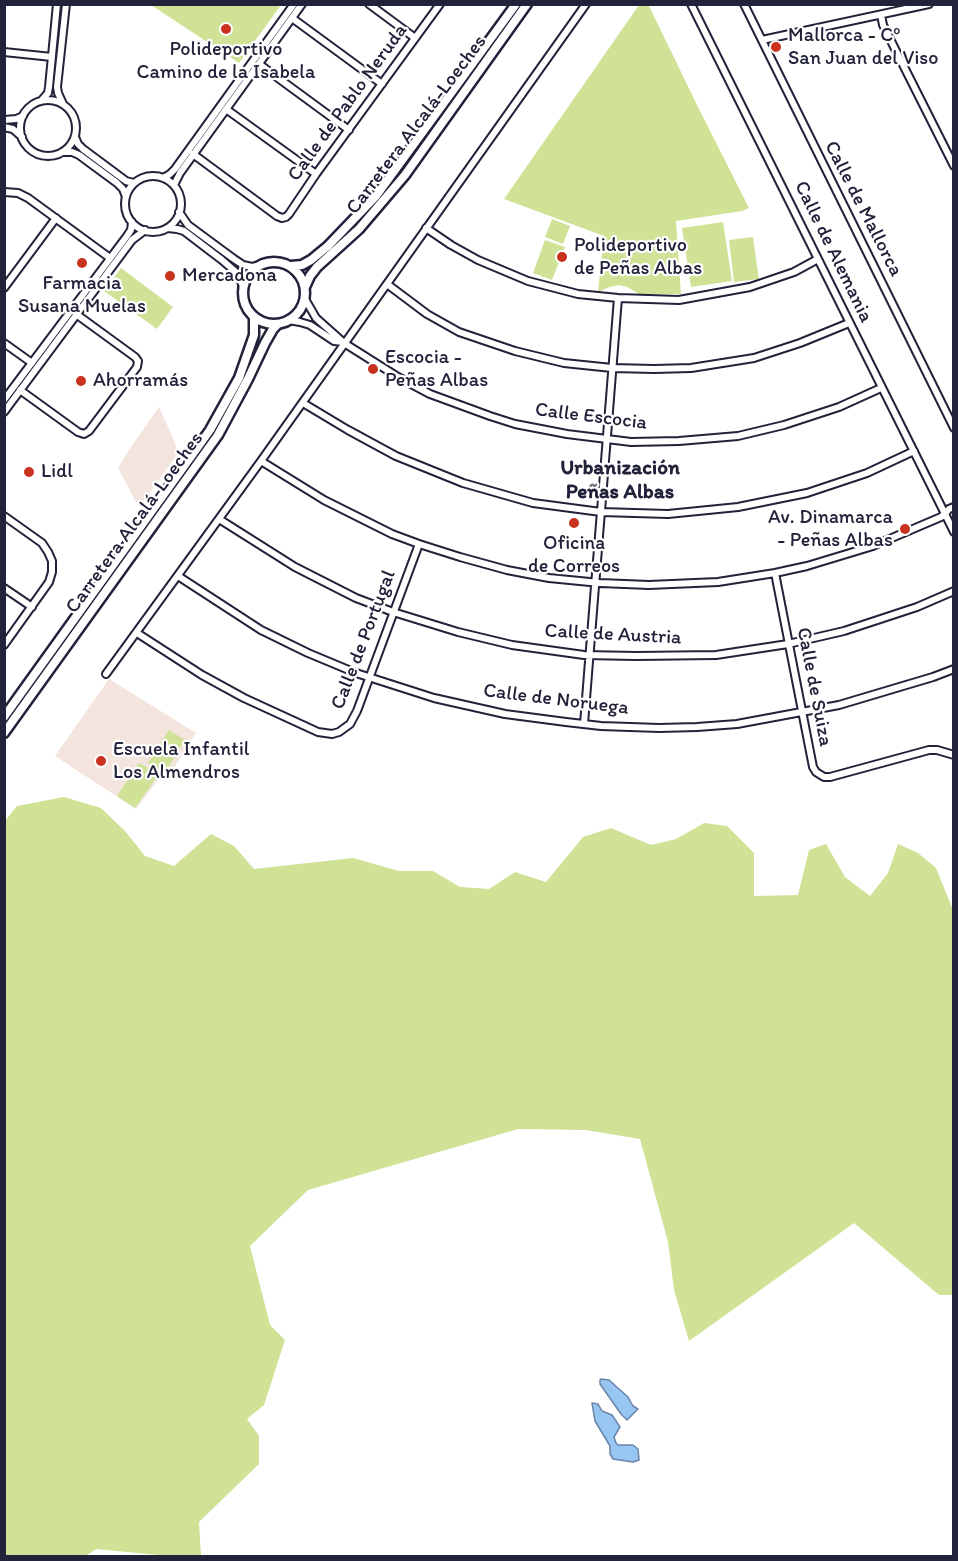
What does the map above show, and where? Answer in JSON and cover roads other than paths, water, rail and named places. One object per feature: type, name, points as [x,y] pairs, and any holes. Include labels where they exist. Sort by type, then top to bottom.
[{"type":"main road","name":"Carretera Alcalá-Loeches","points":[[291,266],[302,265],[328,246],[376,196],[516,4]]},
{"type":"main road","name":"Carretera Alcalá-Loeches","points":[[305,287],[317,267],[359,229],[405,175],[527,4]]},
{"type":"main road","points":[[274,261],[291,266],[302,279],[305,287],[302,308],[289,320],[278,324],[270,324],[254,317],[244,303],[243,286],[246,278],[257,266],[265,263],[274,261]]},
{"type":"main road","name":"Carretera Alcalá-Loeches","points":[[4,717],[210,430],[239,378],[254,335],[254,317]]},
{"type":"main road","name":"Carretera Alcalá-Loeches","points":[[4,734],[218,435],[265,343],[278,324]]},
{"type":"street","points":[[41,101],[48,93],[57,4]]},
{"type":"street","points":[[62,152],[72,142],[76,128],[75,118],[64,104],[57,87],[66,4]]},
{"type":"street","points":[[163,178],[174,169],[294,4]]},
{"type":"street","points":[[174,185],[193,154],[302,4]]},
{"type":"street","points":[[369,4],[415,38]]},
{"type":"street","name":"Calle de Pablo Neruda","points":[[193,154],[277,216],[282,218],[290,214],[316,174],[440,4]]},
{"type":"street","points":[[106,674],[303,403],[586,4]]},
{"type":"street","name":"Calle de Alemania","points":[[691,4],[945,514]]},
{"type":"street","name":"Calle de Mallorca","points":[[744,4],[954,428]]},
{"type":"street","points":[[762,40],[929,4]]},
{"type":"street","points":[[881,15],[883,25],[954,166]]},
{"type":"street","points":[[292,18],[382,84]]},
{"type":"street","points":[[4,52],[52,57]]},
{"type":"street","points":[[259,64],[349,130]]},
{"type":"street","points":[[22,137],[21,123],[27,109],[41,101],[49,100],[64,104]]},
{"type":"street","points":[[226,109],[316,174]]},
{"type":"street","points":[[4,120],[23,116]]},
{"type":"street","points":[[4,127],[13,129],[31,150],[38,154],[54,155],[72,152],[79,155],[117,183],[126,196]]},
{"type":"street","points":[[75,136],[83,149],[126,181],[134,183]]},
{"type":"street","points":[[148,176],[163,178],[174,185],[180,198],[177,219],[160,231],[145,230],[132,222],[127,214],[126,196],[134,183],[148,176]]},
{"type":"street","points":[[4,192],[24,195],[110,258]]},
{"type":"street","points":[[179,212],[188,225],[234,259],[243,265],[257,266]]},
{"type":"street","points":[[4,288],[56,218]]},
{"type":"street","points":[[4,400],[131,230],[132,222]]},
{"type":"street","points":[[167,228],[177,229],[191,237],[237,273],[243,286]]},
{"type":"street","points":[[426,228],[478,260],[528,281],[578,294],[618,298],[680,300],[750,287],[794,272],[818,260]]},
{"type":"street","points":[[4,412],[132,240],[145,230]]},
{"type":"street","points":[[387,284],[427,314],[459,332],[515,351],[564,363],[612,368],[691,368],[754,358],[800,343],[849,323]]},
{"type":"street","points":[[584,724],[618,298]]},
{"type":"street","name":"Calle Escocia","points":[[305,299],[316,318],[344,343],[430,394],[525,426],[567,434],[631,442],[670,442],[738,436],[784,425],[839,407],[881,388]]},
{"type":"street","points":[[20,390],[84,434],[89,431],[137,367],[138,361],[135,357],[76,314]]},
{"type":"street","name":"Calle Escocia","points":[[289,320],[310,325],[334,341],[344,343]]},
{"type":"street","points":[[4,343],[32,363]]},
{"type":"street","points":[[303,403],[396,456],[463,483],[533,503],[601,512],[668,514],[738,507],[807,493],[867,473],[914,451]]},
{"type":"street","points":[[261,460],[324,500],[392,534],[419,544],[460,558],[507,570],[549,578],[596,583],[689,584],[775,573],[873,546],[945,514],[954,507]]},
{"type":"street","points":[[945,514],[954,516]]},
{"type":"street","points":[[945,514],[954,532]]},
{"type":"street","points":[[4,516],[42,543],[52,561],[49,582],[4,645]]},
{"type":"street","name":"Calle de Austria","points":[[219,519],[295,567],[356,597],[393,612],[458,632],[512,645],[590,655],[716,655],[788,644],[844,631],[917,607],[954,591]]},
{"type":"street","name":"Calle de Portugal","points":[[137,633],[202,675],[244,698],[325,734],[339,732],[350,724],[357,711],[419,544]]},
{"type":"street","name":"Calle de Suiza","points":[[775,573],[813,767],[816,772],[824,777],[830,777],[929,750],[954,755]]},
{"type":"street","name":"Calle de Noruega","points":[[178,576],[261,630],[356,673],[434,698],[505,714],[584,724],[659,728],[737,724],[839,705],[954,669]]},
{"type":"street","points":[[4,588],[32,607]]},
{"type":"water","points":[[601,1379],[609,1380],[638,1409],[627,1420],[600,1384]]},
{"type":"water","points":[[592,1403],[598,1404],[602,1411],[612,1415],[620,1427],[614,1437],[616,1443],[633,1445],[638,1449],[639,1460],[633,1462],[613,1459],[610,1446],[595,1421]]},
{"type":"place","name":"Polideportivo Camino de la Isabela","points":[[226,29]]},
{"type":"place","name":"Mallorca - Cº San Juan del Viso","points":[[776,47]]},
{"type":"place","name":"Polideportivo de Peñas Albas","points":[[562,257]]},
{"type":"place","name":"Farmacia Susana Muelas","points":[[82,263]]},
{"type":"place","name":"Mercadona","points":[[170,276]]},
{"type":"place","name":"Escocia - Peñas Albas","points":[[373,369]]},
{"type":"place","name":"Ahorramás","points":[[81,381]]},
{"type":"place","name":"Lidl","points":[[29,472]]},
{"type":"place","name":"Oficina de Correos","points":[[574,523]]},
{"type":"place","name":"Av. Dinamarca - Peñas Albas","points":[[905,529]]},
{"type":"place","name":"Escuela Infantil Los Almendros","points":[[101,761]]},
{"type":"district","name":"Urbanización Peñas Albas","points":[[620,481]]}]
